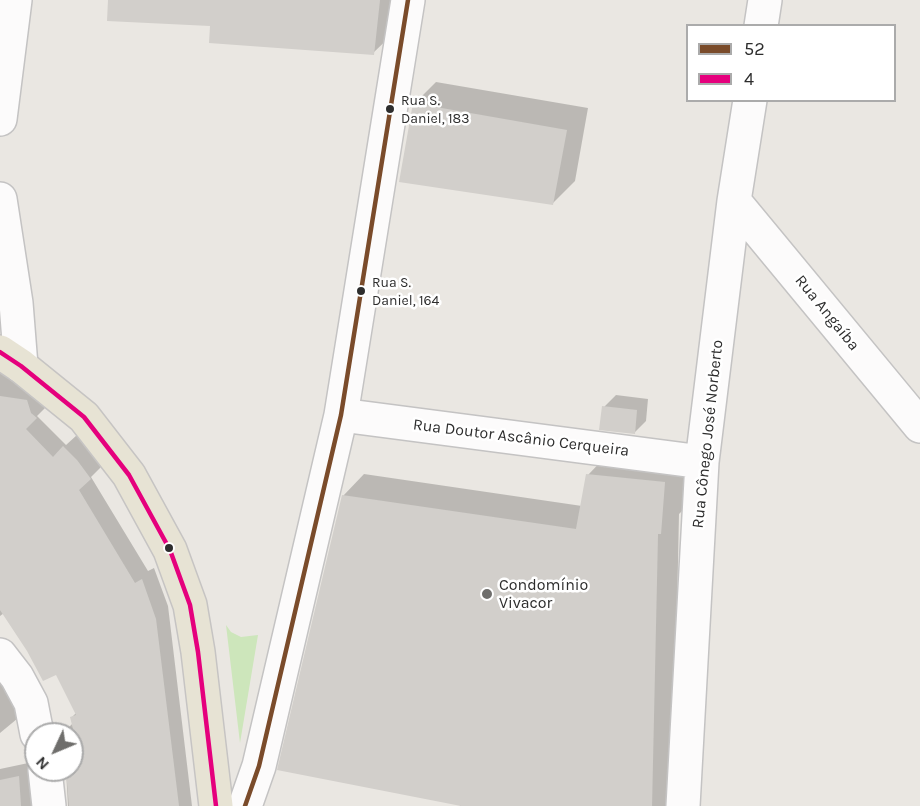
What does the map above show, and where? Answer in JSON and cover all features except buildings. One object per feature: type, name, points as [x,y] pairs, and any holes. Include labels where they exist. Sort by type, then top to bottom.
[{"type":"main road","points":[[10,359],[84,417],[129,476],[170,550],[190,606],[198,652],[216,806]]},
{"type":"street","points":[[0,119],[15,0]]},
{"type":"street","points":[[244,806],[259,766],[341,415],[408,0]]},
{"type":"street","points":[[761,24],[765,0]]},
{"type":"street","name":"Rua Cônego José Norberto","points":[[683,806],[702,462],[734,201],[750,102]]},
{"type":"street","points":[[0,199],[16,303],[10,359]]},
{"type":"street","name":"Rua Angaíba","points":[[734,201],[920,426]]},
{"type":"street","name":"Rua Doutor Ascânio Cerqueira","points":[[341,415],[702,462]]},
{"type":"street","points":[[0,655],[17,677],[31,702],[35,722]]},
{"type":"street","points":[[46,782],[49,806]]},
{"type":"green space","points":[[226,625],[231,632],[241,637],[258,635],[240,743]]},
{"type":"transit line","name":"52","points":[[245,806],[259,766],[341,415],[408,0]]},
{"type":"transit line","name":"4","points":[[0,352],[84,417],[129,475],[170,550],[190,605],[198,652],[216,806]]},
{"type":"place","name":"Rua S. Daniel, 183","points":[[390,109]]},
{"type":"place","name":"Rua S. Daniel, 164","points":[[361,291]]},
{"type":"place","name":"Condomínio Vivacor","points":[[487,594]]}]
